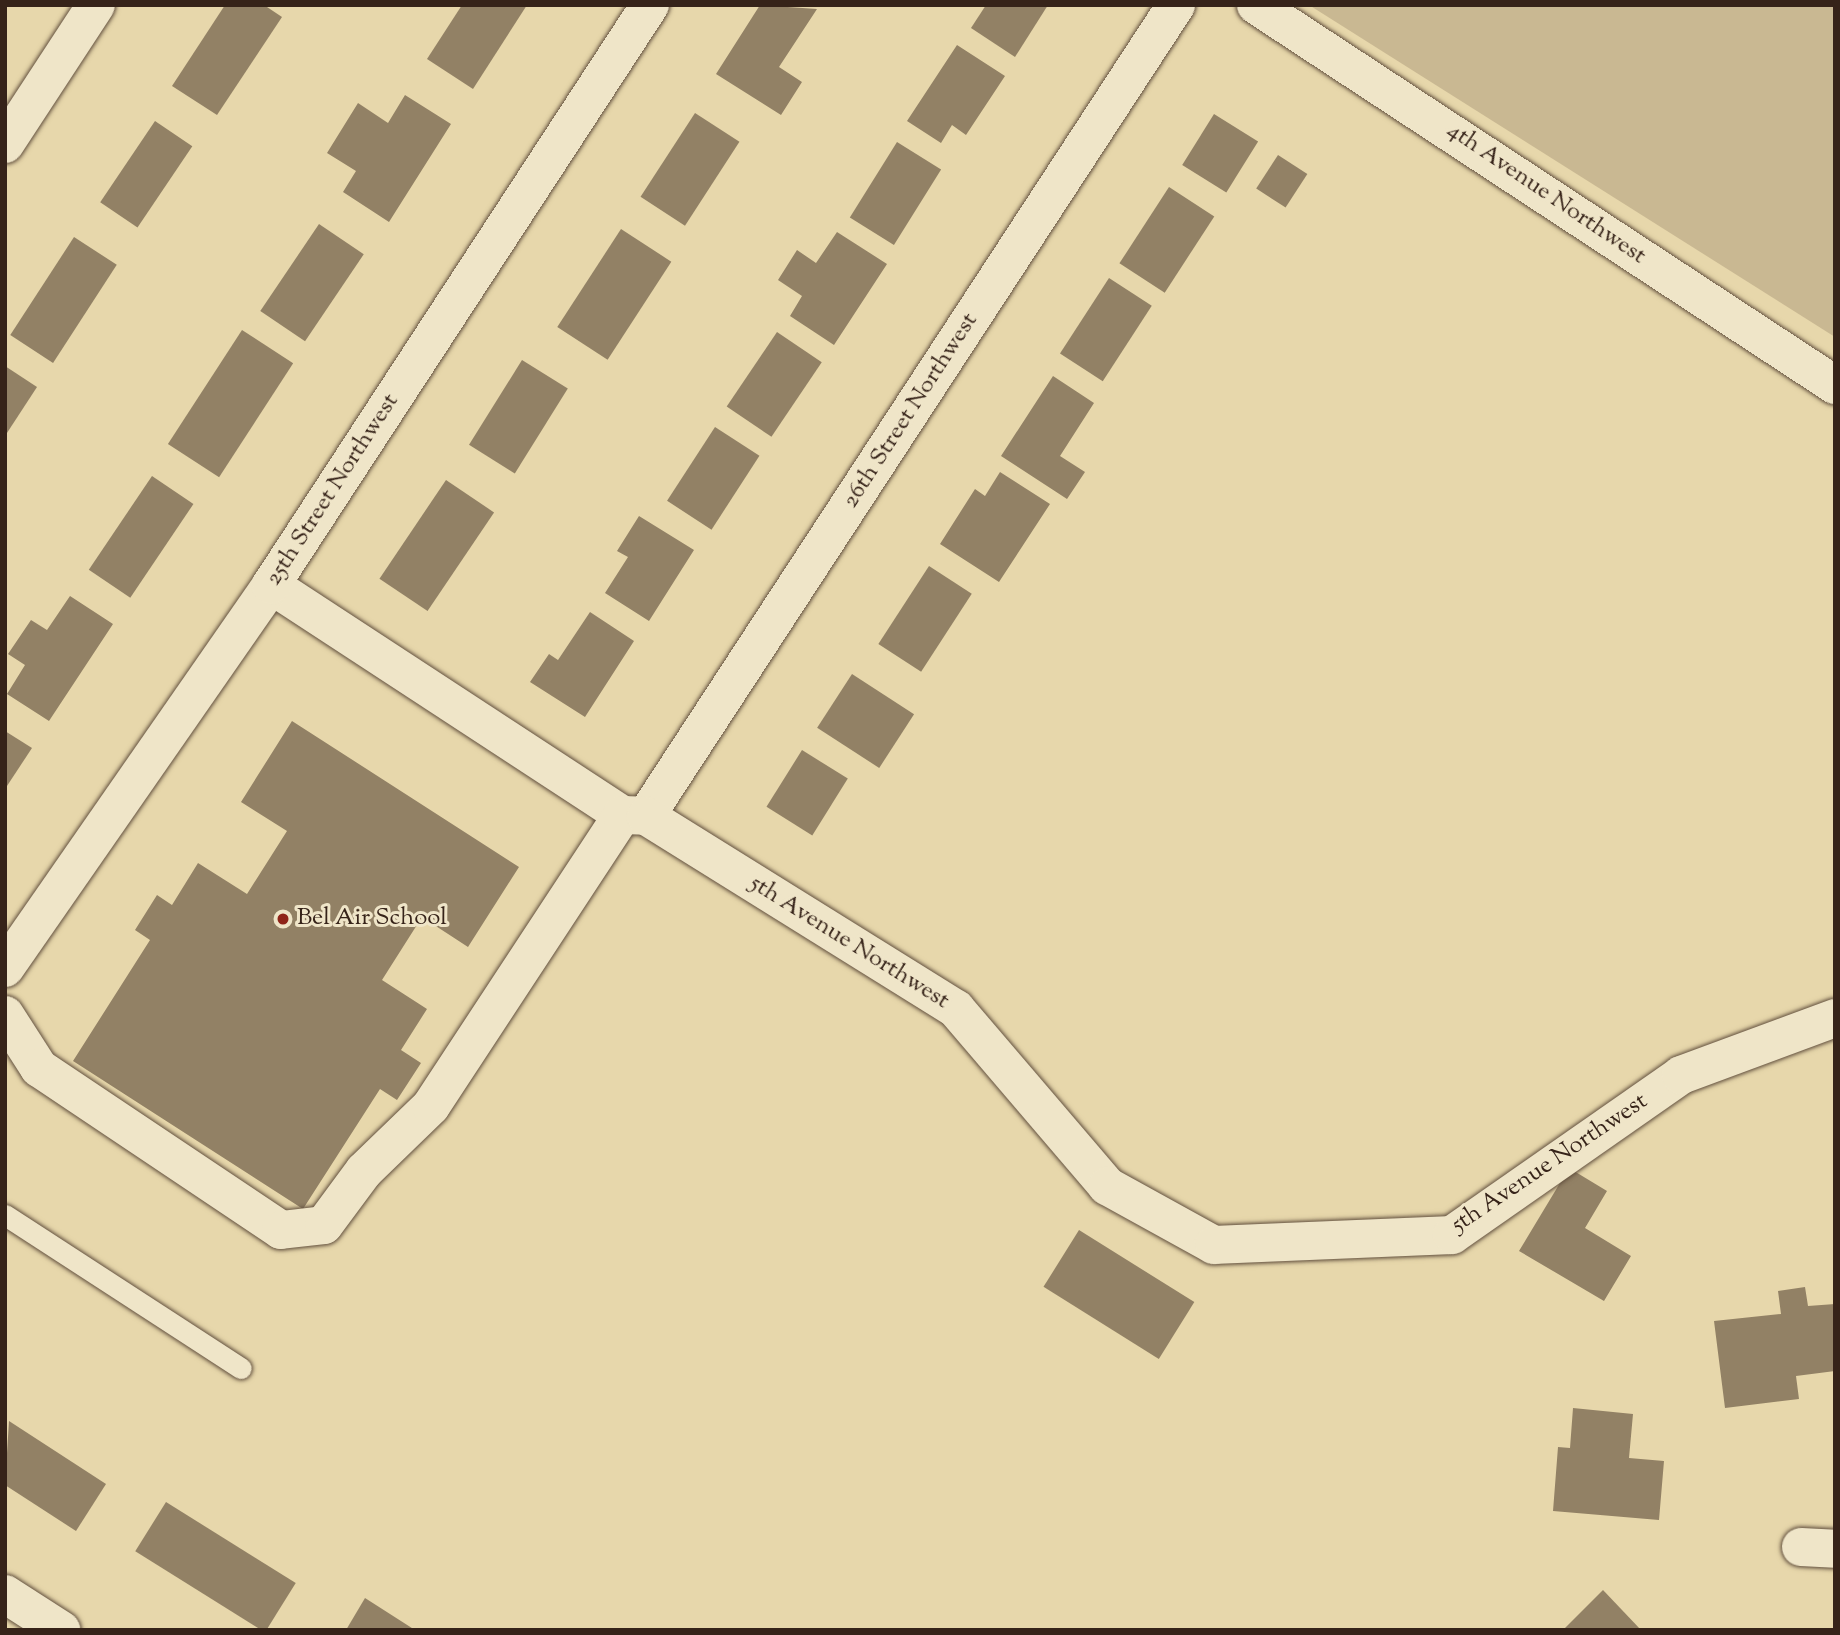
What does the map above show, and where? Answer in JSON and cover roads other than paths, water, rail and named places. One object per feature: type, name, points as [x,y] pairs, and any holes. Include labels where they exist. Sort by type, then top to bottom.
[{"type":"street","points":[[5,144],[96,5]]},
{"type":"street","name":"25th Street Northwest","points":[[5,968],[271,585],[650,5]]},
{"type":"street","name":"26th Street Northwest","points":[[5,1015],[39,1068],[281,1230],[324,1225],[364,1171],[431,1106],[634,816],[1176,5]]},
{"type":"street","name":"4th Avenue Northwest","points":[[1256,5],[1835,385]]},
{"type":"street","name":"5th Avenue Northwest","points":[[271,585],[634,816],[956,1009],[1107,1186],[1214,1245],[1452,1235],[1681,1075],[1835,1018]]},
{"type":"street","points":[[5,1594],[61,1630]]},
{"type":"lane","points":[[5,1215],[241,1368]]},
{"type":"place","name":"Bel Air School","points":[[283,919]]}]
